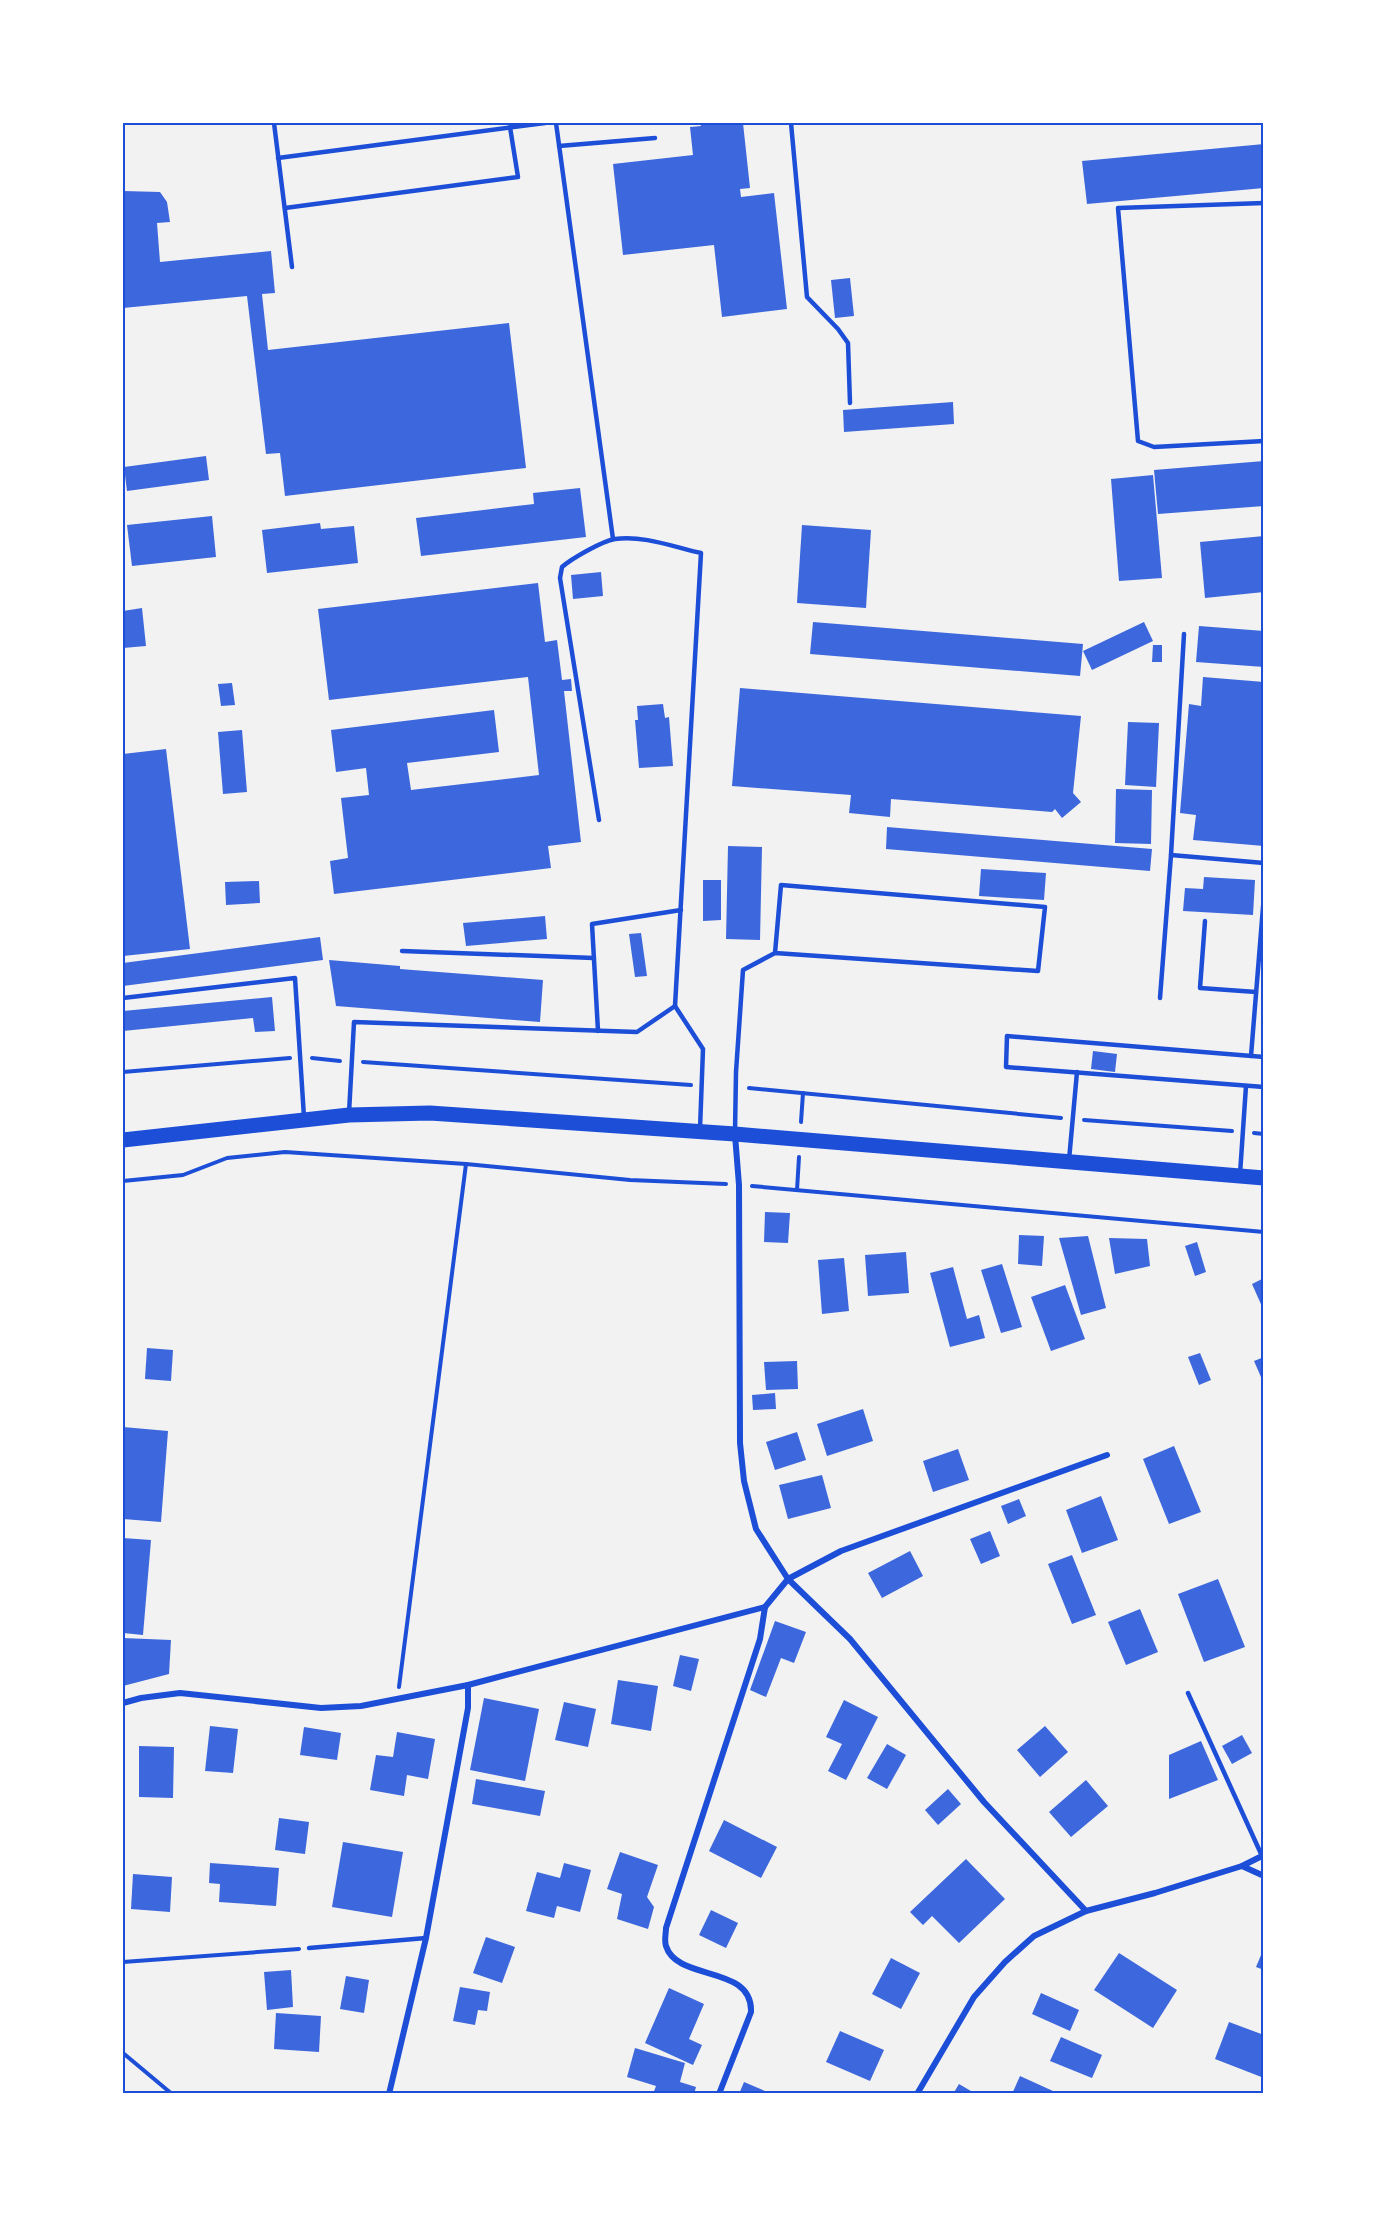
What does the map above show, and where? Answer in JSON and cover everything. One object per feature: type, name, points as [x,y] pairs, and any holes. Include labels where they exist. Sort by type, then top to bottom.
[{"type":"main road","points":[[123,1140],[349,1116],[430,1113],[735,1134],[1264,1178]]},
{"type":"street","points":[[735,1134],[739,1185],[740,1443],[744,1480],[756,1529],[788,1579],[850,1639],[984,1802],[1086,1911]]},
{"type":"street","points":[[719,2094],[751,2012],[752,2001],[747,1990],[736,1984],[679,1962],[669,1953],[665,1944],[666,1928],[760,1639],[765,1607],[788,1579],[841,1551],[1107,1455]]},
{"type":"street","points":[[123,1703],[141,1698],[180,1693],[321,1708],[361,1706],[468,1685],[765,1607]]},
{"type":"street","points":[[389,2094],[426,1938],[468,1708],[468,1685]]},
{"type":"street","points":[[918,2094],[974,1997],[1005,1962],[1034,1936],[1086,1911],[1155,1893],[1242,1866],[1263,1855]]},
{"type":"street","points":[[1242,1866],[1264,1876]]},
{"type":"lane","points":[[274,123],[292,267]]},
{"type":"lane","points":[[278,158],[545,123]]},
{"type":"lane","points":[[556,123],[614,539]]},
{"type":"lane","points":[[791,123],[807,297],[838,328],[848,343],[850,404]]},
{"type":"lane","points":[[285,208],[518,177],[510,128]]},
{"type":"lane","points":[[559,146],[655,138]]},
{"type":"lane","points":[[1264,203],[1118,208],[1138,441],[1154,447],[1264,441]]},
{"type":"lane","points":[[599,820],[560,578],[562,567],[571,559],[614,539],[647,540],[701,553],[675,1006],[703,1049],[699,1132]]},
{"type":"lane","points":[[1160,998],[1184,634]]},
{"type":"lane","points":[[1171,855],[1264,863]]},
{"type":"lane","points":[[735,1134],[736,1072],[743,970],[775,953],[1038,971],[1045,907],[781,885],[775,953]]},
{"type":"lane","points":[[1251,1056],[1264,895]]},
{"type":"lane","points":[[598,1031],[592,924],[681,910]]},
{"type":"lane","points":[[1205,921],[1200,988],[1256,992]]},
{"type":"lane","points":[[402,951],[594,958]]},
{"type":"lane","points":[[123,998],[295,978],[304,1120]]},
{"type":"lane","points":[[349,1116],[354,1022],[637,1032],[675,1006]]},
{"type":"lane","points":[[1264,1057],[1006,1036],[1006,1066],[1264,1087]]},
{"type":"lane","points":[[1069,1162],[1077,1072]]},
{"type":"lane","points":[[1239,1176],[1246,1086]]},
{"type":"lane","points":[[1188,1693],[1263,1855]]},
{"type":"lane","points":[[309,1948],[426,1938]]},
{"type":"path","points":[[123,1181],[183,1175],[227,1158],[285,1152],[466,1164],[630,1180],[739,1185],[1264,1232]]},
{"type":"path","points":[[400,1699],[399,1685],[466,1164]]},
{"type":"path","points":[[123,1962],[309,1948]]},
{"type":"path","points":[[123,2053],[172,2094]]},
{"type":"building","points":[[700,123],[743,123],[750,188],[740,189],[741,197],[774,193],[787,309],[722,317],[714,245],[623,255],[613,164],[693,155],[690,127],[701,126]]},
{"type":"building","points":[[1264,144],[1264,188],[1087,204],[1082,161]]},
{"type":"building","points":[[123,191],[160,192],[167,202],[170,222],[157,223],[160,262],[271,251],[275,293],[262,294],[268,350],[509,323],[526,468],[285,496],[280,453],[266,454],[247,296],[123,308]]},
{"type":"building","points":[[850,278],[854,316],[835,318],[831,280]]},
{"type":"building","points":[[953,402],[954,424],[844,432],[843,410]]},
{"type":"building","points":[[206,456],[209,480],[127,491],[124,467]]},
{"type":"building","points":[[1264,461],[1264,506],[1158,514],[1154,470]]},
{"type":"building","points":[[1153,475],[1162,578],[1119,581],[1111,479]]},
{"type":"building","points":[[580,488],[586,537],[421,556],[416,518],[534,504],[533,493]]},
{"type":"building","points":[[212,516],[216,557],[132,566],[127,525]]},
{"type":"building","points":[[320,523],[321,529],[354,526],[358,563],[267,573],[262,530]]},
{"type":"building","points":[[802,525],[871,530],[866,608],[797,603]]},
{"type":"building","points":[[1264,536],[1264,592],[1205,598],[1200,542]]},
{"type":"building","points":[[601,572],[603,596],[573,599],[571,575]]},
{"type":"building","points":[[538,583],[545,642],[557,640],[562,680],[571,679],[572,691],[564,691],[581,842],[548,846],[551,868],[334,894],[330,861],[348,858],[341,798],[369,795],[366,768],[336,772],[331,730],[494,710],[499,752],[407,763],[411,790],[539,775],[528,677],[329,700],[318,609]]},
{"type":"building","points":[[142,608],[146,646],[123,648],[123,611]]},
{"type":"building","points":[[813,622],[1083,644],[1080,676],[810,654]]},
{"type":"building","points":[[1144,622],[1153,641],[1092,670],[1083,651]]},
{"type":"building","points":[[1199,626],[1264,631],[1264,667],[1196,662]]},
{"type":"building","points":[[1153,645],[1162,645],[1162,662],[1152,662]]},
{"type":"building","points":[[1203,677],[1264,682],[1264,846],[1193,840],[1196,815],[1180,813],[1189,704],[1201,706]]},
{"type":"building","points":[[232,683],[235,705],[221,706],[218,684]]},
{"type":"building","points":[[740,688],[1081,716],[1073,793],[1081,802],[1062,818],[1055,809],[1052,812],[891,799],[890,817],[849,813],[851,795],[732,786]]},
{"type":"building","points":[[663,704],[665,718],[669,717],[673,766],[639,768],[635,720],[638,720],[637,706]]},
{"type":"building","points":[[1128,722],[1159,723],[1156,787],[1125,785]]},
{"type":"building","points":[[242,730],[247,792],[223,794],[218,732]]},
{"type":"building","points":[[166,749],[190,949],[123,956],[123,754]]},
{"type":"building","points":[[1116,789],[1152,790],[1151,844],[1115,843]]},
{"type":"building","points":[[887,827],[1152,849],[1150,871],[886,849]]},
{"type":"building","points":[[728,846],[762,847],[760,940],[726,939]]},
{"type":"building","points":[[981,869],[1046,873],[1044,900],[979,896]]},
{"type":"building","points":[[1204,877],[1255,880],[1253,915],[1183,911],[1185,888],[1203,889]]},
{"type":"building","points":[[703,880],[721,880],[721,920],[703,921]]},
{"type":"building","points":[[259,881],[260,903],[226,905],[225,882]]},
{"type":"building","points":[[545,916],[547,939],[466,946],[463,923]]},
{"type":"building","points":[[641,933],[647,976],[635,977],[629,934]]},
{"type":"building","points":[[320,937],[323,960],[123,986],[123,963]]},
{"type":"building","points":[[329,960],[400,966],[400,969],[543,980],[540,1022],[336,1006]]},
{"type":"building","points":[[272,997],[275,1031],[255,1032],[253,1018],[123,1031],[123,1011]]},
{"type":"building","points":[[1093,1051],[1117,1054],[1115,1072],[1091,1069]]},
{"type":"building","points":[[765,1212],[790,1213],[788,1243],[764,1242]]},
{"type":"building","points":[[1019,1235],[1044,1236],[1042,1266],[1018,1264]]},
{"type":"building","points":[[1088,1236],[1106,1308],[1081,1315],[1059,1238]]},
{"type":"building","points":[[1109,1238],[1147,1239],[1150,1266],[1115,1274]]},
{"type":"building","points":[[1197,1242],[1206,1272],[1195,1276],[1185,1246]]},
{"type":"building","points":[[906,1252],[909,1293],[868,1296],[865,1255]]},
{"type":"building","points":[[844,1258],[849,1311],[822,1314],[818,1260]]},
{"type":"building","points":[[1002,1264],[1022,1327],[1001,1333],[981,1270]]},
{"type":"building","points":[[953,1267],[967,1319],[979,1315],[985,1338],[950,1347],[930,1273]]},
{"type":"building","points":[[1264,1278],[1264,1311],[1252,1284]]},
{"type":"building","points":[[1065,1285],[1085,1339],[1051,1351],[1031,1297]]},
{"type":"building","points":[[147,1348],[173,1350],[171,1381],[145,1379]]},
{"type":"building","points":[[1200,1353],[1211,1380],[1199,1385],[1188,1357]]},
{"type":"building","points":[[1264,1357],[1264,1384],[1254,1361]]},
{"type":"building","points":[[797,1361],[798,1389],[766,1390],[764,1362]]},
{"type":"building","points":[[775,1393],[776,1409],[753,1410],[752,1395]]},
{"type":"building","points":[[863,1409],[873,1441],[827,1456],[817,1424]]},
{"type":"building","points":[[123,1427],[168,1431],[161,1522],[123,1519]]},
{"type":"building","points":[[797,1432],[806,1460],[775,1470],[766,1442]]},
{"type":"building","points":[[1174,1446],[1201,1512],[1169,1524],[1143,1459]]},
{"type":"building","points":[[958,1449],[969,1480],[933,1492],[923,1461]]},
{"type":"building","points":[[822,1475],[831,1508],[788,1519],[779,1485]]},
{"type":"building","points":[[1101,1496],[1118,1540],[1082,1553],[1066,1510]]},
{"type":"building","points":[[1019,1499],[1026,1516],[1008,1524],[1001,1506]]},
{"type":"building","points":[[990,1531],[1000,1556],[981,1564],[970,1539]]},
{"type":"building","points":[[123,1538],[151,1540],[143,1635],[123,1633]]},
{"type":"building","points":[[910,1551],[923,1576],[882,1598],[868,1573]]},
{"type":"building","points":[[1072,1555],[1096,1615],[1072,1624],[1048,1564]]},
{"type":"building","points":[[1218,1579],[1245,1647],[1204,1662],[1178,1594]]},
{"type":"building","points":[[1140,1609],[1158,1652],[1126,1665],[1108,1622]]},
{"type":"building","points":[[775,1621],[806,1632],[794,1663],[781,1658],[766,1697],[750,1690]]},
{"type":"building","points":[[123,1638],[171,1640],[169,1674],[123,1686]]},
{"type":"building","points":[[680,1655],[699,1659],[691,1691],[673,1686]]},
{"type":"building","points":[[618,1680],[658,1686],[651,1731],[611,1724]]},
{"type":"building","points":[[484,1698],[539,1709],[525,1781],[470,1770]]},
{"type":"building","points":[[844,1700],[878,1717],[846,1780],[828,1771],[842,1744],[826,1737]]},
{"type":"building","points":[[564,1702],[596,1709],[588,1747],[555,1740]]},
{"type":"building","points":[[210,1726],[238,1729],[233,1773],[205,1771]]},
{"type":"building","points":[[1045,1726],[1068,1752],[1040,1777],[1017,1750]]},
{"type":"building","points":[[304,1727],[341,1733],[337,1760],[300,1755]]},
{"type":"building","points":[[397,1732],[435,1739],[428,1779],[407,1775],[404,1796],[370,1790],[376,1755],[393,1757]]},
{"type":"building","points":[[1242,1735],[1252,1753],[1232,1764],[1222,1746]]},
{"type":"building","points":[[1201,1741],[1218,1780],[1169,1799],[1169,1755]]},
{"type":"building","points":[[887,1744],[906,1755],[887,1789],[867,1778]]},
{"type":"building","points":[[139,1746],[174,1747],[173,1798],[139,1797]]},
{"type":"building","points":[[476,1779],[545,1791],[540,1816],[472,1804]]},
{"type":"building","points":[[1086,1780],[1108,1806],[1071,1837],[1049,1812]]},
{"type":"building","points":[[948,1789],[961,1804],[938,1825],[925,1810]]},
{"type":"building","points":[[279,1818],[309,1822],[305,1854],[275,1850]]},
{"type":"building","points":[[724,1820],[777,1847],[761,1878],[709,1851]]},
{"type":"building","points":[[343,1842],[403,1852],[392,1917],[332,1907]]},
{"type":"building","points":[[620,1852],[658,1865],[647,1897],[654,1907],[648,1929],[617,1919],[622,1894],[607,1889]]},
{"type":"building","points":[[966,1859],[1005,1899],[959,1943],[932,1916],[923,1925],[910,1912]]},
{"type":"building","points":[[210,1863],[279,1868],[276,1906],[219,1902],[220,1884],[209,1883]]},
{"type":"building","points":[[564,1863],[591,1870],[580,1912],[557,1906],[554,1918],[526,1911],[537,1872],[560,1878]]},
{"type":"building","points":[[133,1874],[172,1877],[170,1912],[131,1909]]},
{"type":"building","points":[[711,1910],[738,1923],[726,1948],[699,1935]]},
{"type":"building","points":[[486,1937],[515,1947],[502,1983],[473,1973]]},
{"type":"building","points":[[1264,1948],[1264,1970],[1256,1967]]},
{"type":"building","points":[[1119,1953],[1177,1990],[1153,2028],[1094,1990]]},
{"type":"building","points":[[891,1958],[920,1973],[901,2009],[872,1994]]},
{"type":"building","points":[[291,1970],[293,2007],[267,2010],[264,1972]]},
{"type":"building","points":[[346,1976],[369,1980],[364,2013],[340,2009]]},
{"type":"building","points":[[460,1987],[490,1992],[487,2011],[478,2010],[475,2025],[453,2021]]},
{"type":"building","points":[[669,1988],[704,2004],[689,2039],[702,2045],[693,2065],[645,2043]]},
{"type":"building","points":[[1041,1993],[1079,2010],[1070,2031],[1032,2014]]},
{"type":"building","points":[[276,2013],[321,2016],[319,2052],[274,2049]]},
{"type":"building","points":[[1229,2022],[1264,2035],[1264,2078],[1215,2059]]},
{"type":"building","points":[[840,2031],[884,2050],[870,2081],[826,2062]]},
{"type":"building","points":[[1061,2037],[1102,2055],[1092,2078],[1050,2061]]},
{"type":"building","points":[[635,2048],[685,2063],[680,2082],[696,2087],[694,2094],[653,2094],[656,2086],[627,2077]]},
{"type":"building","points":[[1020,2076],[1053,2091],[1052,2094],[1012,2094]]},
{"type":"building","points":[[744,2082],[772,2094],[739,2094]]},
{"type":"building","points":[[959,2084],[976,2094],[953,2094]]}]
